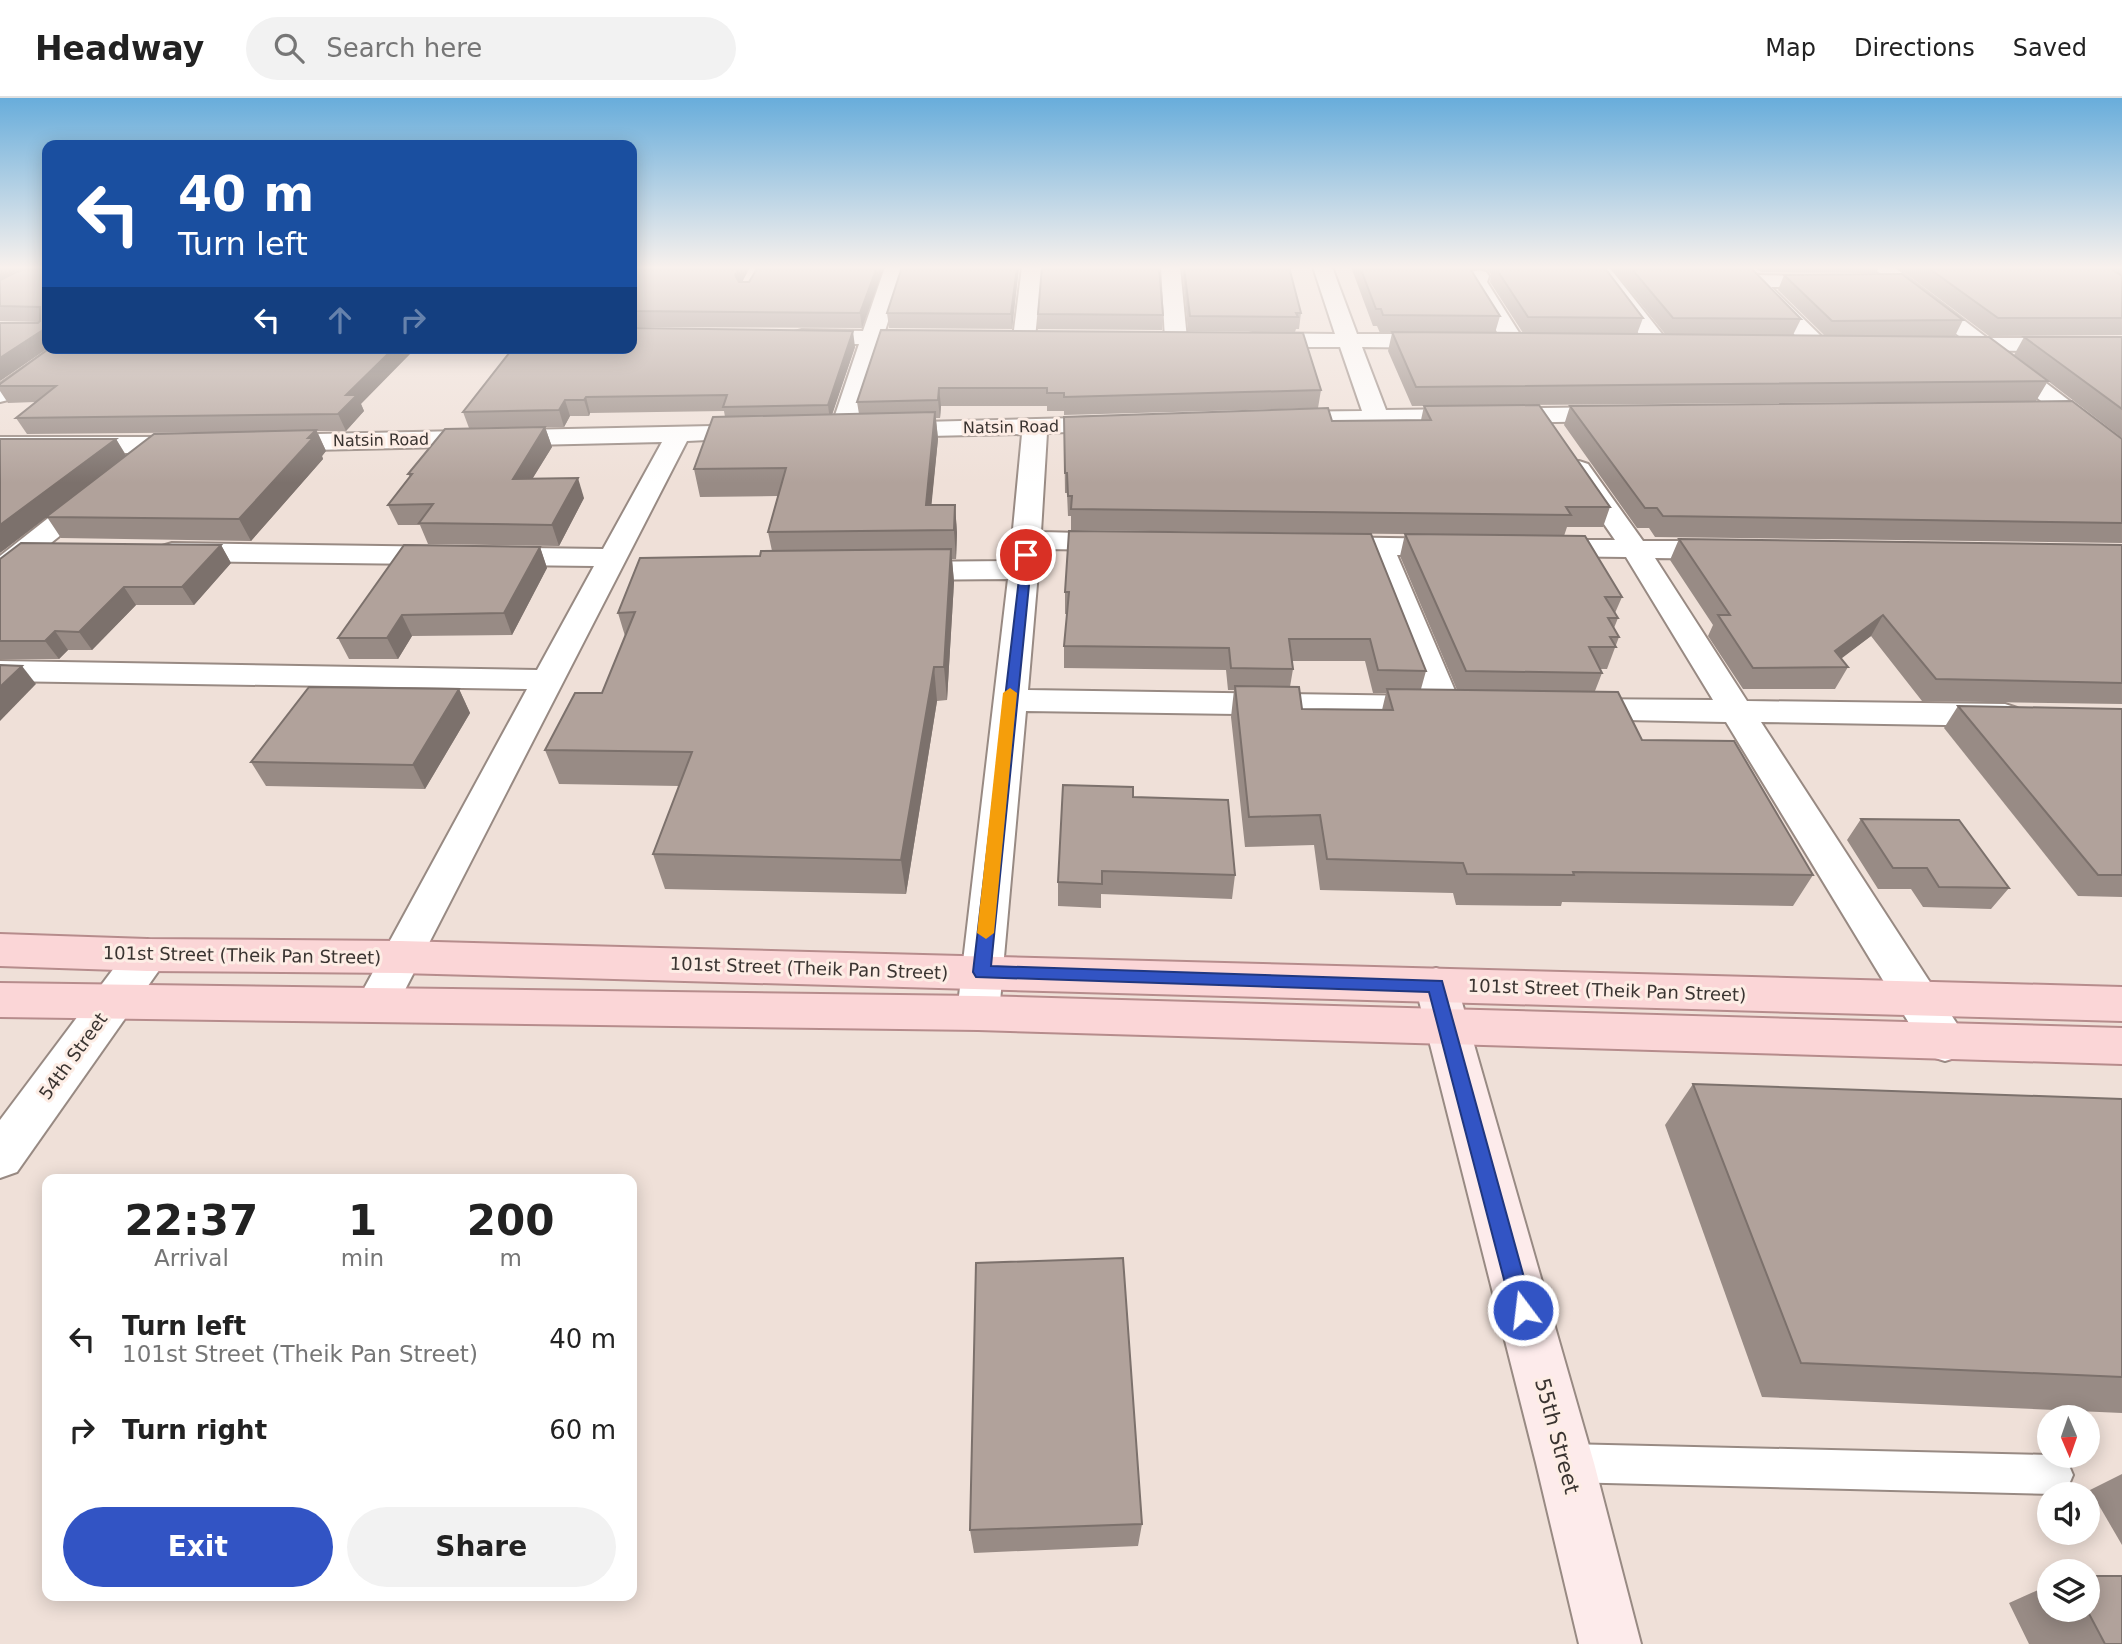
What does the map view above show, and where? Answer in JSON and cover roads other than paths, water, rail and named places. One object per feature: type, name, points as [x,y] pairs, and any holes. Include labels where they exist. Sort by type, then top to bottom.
[{"type":"main road","name":"101st Street (Theik Pan Street)","points":[[0,950],[147,955],[400,957],[980,993],[1441,1006],[1917,999],[2122,1004]]},
{"type":"main road","name":"101st Street (Theik Pan Street)","points":[[0,1000],[376,1006],[980,993]]},
{"type":"main road","name":"101st Street (Theik Pan Street)","points":[[1441,1006],[1945,1043],[2122,1046]]},
{"type":"main road","name":"55th Street","points":[[1441,1006],[1565,1463],[1610,1644]]},
{"type":"street","points":[[842,430],[873,339]]},
{"type":"street","points":[[1238,339],[1459,341]]},
{"type":"street","points":[[1654,339],[1658,344]]},
{"type":"street","points":[[1811,339],[1818,346]]},
{"type":"street","points":[[1973,339],[2122,453]]},
{"type":"street","points":[[1349,341],[1376,416]]},
{"type":"street","points":[[1487,341],[1540,342]]},
{"type":"street","points":[[1632,343],[1684,344]]},
{"type":"street","points":[[1927,345],[2122,345]]},
{"type":"street","points":[[1791,346],[1845,346]]},
{"type":"street","points":[[0,395],[58,354]]},
{"type":"street","points":[[2023,411],[2064,410]]},
{"type":"street","points":[[1253,420],[1639,414]]},
{"type":"street","points":[[1542,415],[1635,550],[1945,1043]]},
{"type":"street","name":"Natsin Road","points":[[814,431],[1144,424]]},
{"type":"street","points":[[980,993],[1026,555],[1034,427]]},
{"type":"street","name":"Natsin Road","points":[[241,444],[787,431]]},
{"type":"street","points":[[376,1006],[549,680],[618,568],[679,433]]},
{"type":"street","points":[[0,445],[214,444]]},
{"type":"street","points":[[0,570],[159,445]]},
{"type":"street","points":[[871,571],[1149,542]]},
{"type":"street","points":[[1298,544],[1760,551]]},
{"type":"street","points":[[1009,700],[1459,707],[1379,546]]},
{"type":"street","points":[[24,549],[66,550]]},
{"type":"street","points":[[148,551],[618,568]]},
{"type":"street","points":[[0,671],[549,680]]},
{"type":"street","points":[[1542,709],[2039,716]]},
{"type":"street","name":"54th Street","points":[[0,1157],[147,955]]},
{"type":"lane","points":[[1565,1463],[2053,1475]]}]
